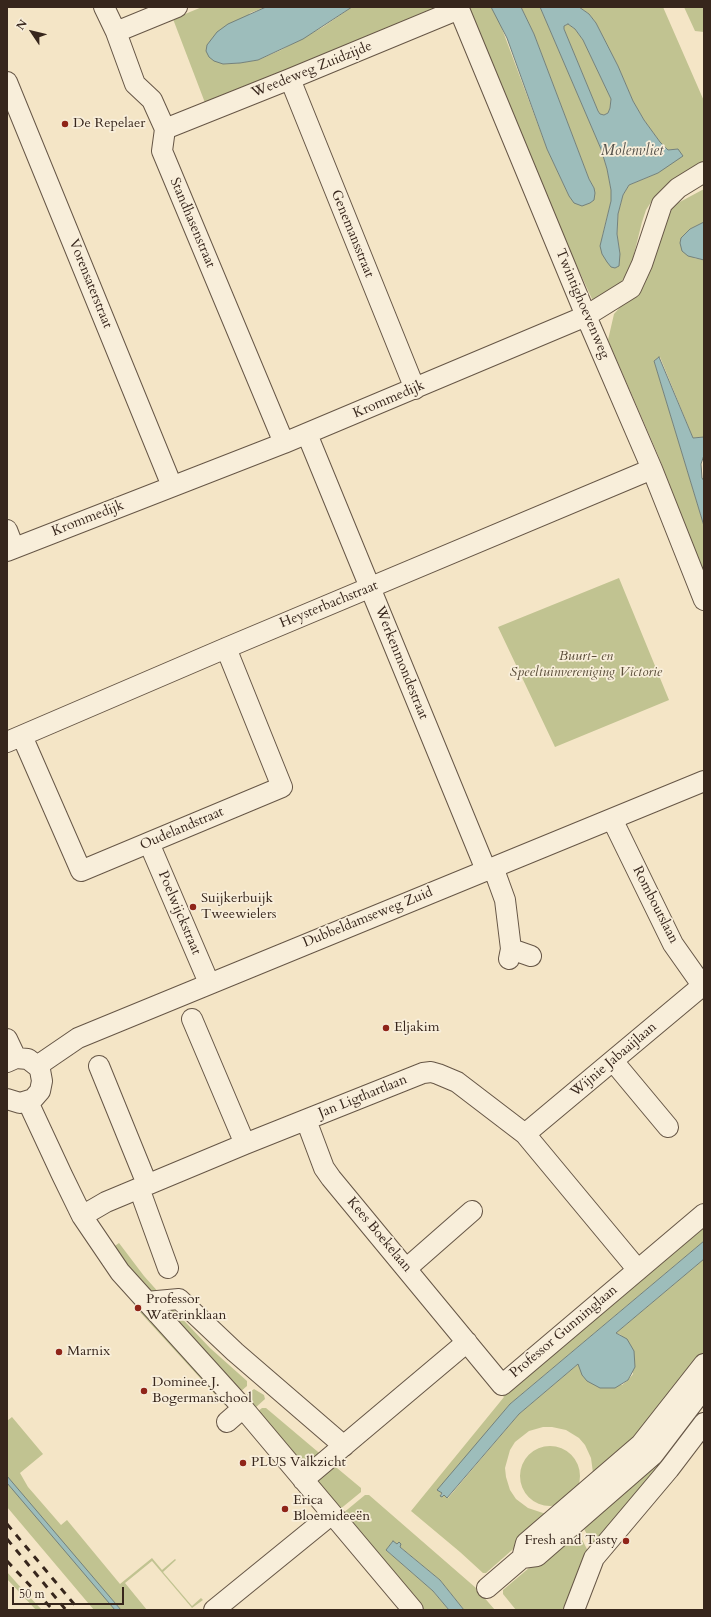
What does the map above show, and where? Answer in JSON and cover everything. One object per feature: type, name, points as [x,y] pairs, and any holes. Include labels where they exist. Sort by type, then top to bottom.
[{"type":"street","points":[[104,7],[116,32],[135,84],[152,100],[165,129]]},
{"type":"street","points":[[116,32],[177,7]]},
{"type":"street","name":"Weedeweg Zuidzijde","points":[[165,129],[290,80],[459,9]]},
{"type":"street","name":"Twintighoevenweg","points":[[459,9],[586,316],[652,470],[704,600]]},
{"type":"street","name":"Genemansstraat","points":[[290,80],[415,389]]},
{"type":"street","name":"Vorensaterstraat","points":[[7,82],[172,486]]},
{"type":"street","name":"Standhasenstraat","points":[[165,129],[162,151],[284,443]]},
{"type":"street","name":"Krommedijk","points":[[9,543],[172,486],[307,434],[586,316],[631,288],[642,264],[662,204],[678,188],[704,172]]},
{"type":"street","name":"Werkenmondestraat","points":[[307,434],[370,588],[489,868],[505,900],[510,954],[530,956]]},
{"type":"street","name":"Heysterbachstraat","points":[[15,739],[226,648],[652,470]]},
{"type":"street","name":"Oudelandstraat","points":[[15,739],[81,872],[282,787],[226,648]]},
{"type":"street","name":"Dubbeldamseweg Zuid","points":[[37,1066],[78,1038],[704,781]]},
{"type":"street","name":"Romboutslaan","points":[[612,819],[673,944],[703,987]]},
{"type":"street","name":"Poelwijckstraat","points":[[149,843],[209,984]]},
{"type":"street","name":"Wijnie Jabaaijlaan","points":[[525,1134],[703,987]]},
{"type":"street","points":[[192,1019],[245,1144]]},
{"type":"street","points":[[7,1039],[12,1060],[28,1059],[37,1066],[42,1075],[42,1086],[37,1096],[28,1102],[16,1103],[7,1099]]},
{"type":"street","points":[[613,1061],[668,1127]]},
{"type":"street","points":[[99,1066],[143,1186],[166,1264]]},
{"type":"street","name":"Jan Ligthartlaan","points":[[82,1216],[98,1206],[143,1186],[423,1073],[431,1072],[457,1082],[525,1134]]},
{"type":"street","points":[[28,1102],[82,1216],[120,1272],[243,1408],[413,1610]]},
{"type":"street","name":"Kees Boekelaan","points":[[306,1120],[324,1168],[467,1342]]},
{"type":"street","points":[[525,1134],[638,1270]]},
{"type":"street","points":[[407,1268],[472,1211]]},
{"type":"street","name":"Professor Gunninglaan","points":[[467,1342],[502,1385],[704,1214]]},
{"type":"street","points":[[146,1302],[178,1299],[235,1352],[344,1446]]},
{"type":"street","points":[[303,1480],[467,1342]]},
{"type":"street","points":[[487,1588],[522,1558],[537,1556],[572,1514],[641,1444],[703,1367]]},
{"type":"street","points":[[572,1514],[653,1455],[704,1388]]},
{"type":"street","points":[[227,1422],[243,1408]]},
{"type":"street","points":[[574,1610],[594,1558],[669,1469],[704,1423]]},
{"type":"street","points":[[214,1610],[332,1514]]},
{"type":"green space","points":[[202,7],[266,7],[250,13],[223,64],[258,60],[281,50],[323,27],[352,7],[449,7],[207,108],[173,19]]},
{"type":"green space","points":[[467,7],[491,7],[498,18],[547,149],[569,196],[594,188],[589,179],[534,34],[521,7],[540,7],[601,149],[611,190],[611,201],[602,237],[620,254],[617,234],[618,214],[623,195],[629,185],[658,173],[678,149],[668,150],[660,142],[644,120],[633,101],[618,66],[596,23],[589,14],[579,7],[663,7],[704,101],[704,161],[667,184],[655,196],[646,210],[630,270],[621,282],[601,298],[592,299],[564,238]]},
{"type":"green space","points":[[684,7],[704,7],[704,32],[695,31]]},
{"type":"green space","points":[[568,24],[575,29],[583,40],[611,99],[608,113],[604,115],[600,114],[598,111],[564,29],[564,26]]},
{"type":"green space","points":[[704,189],[704,222],[690,229],[681,238],[694,258],[704,260],[704,437],[693,438],[660,357],[654,361],[704,526],[704,573],[658,455],[608,340],[614,314],[639,286],[664,218],[676,204]]},
{"type":"green space","name":"Buurt- en Speeltuinvereniging Victorie","points":[[619,578],[669,700],[555,747],[498,627]]},
{"type":"green space","points":[[704,1223],[704,1241],[510,1404],[440,1495],[444,1495],[448,1498],[519,1414],[578,1364],[622,1385],[628,1380],[633,1374],[621,1335],[616,1333],[704,1259],[704,1357],[638,1442],[593,1473],[591,1458],[585,1445],[579,1438],[566,1430],[543,1427],[529,1431],[515,1442],[510,1450],[505,1468],[510,1490],[516,1499],[528,1508],[543,1513],[554,1513],[486,1573],[483,1573],[411,1511],[504,1397],[501,1394]]},
{"type":"green space","points":[[119,1243],[144,1276],[161,1295],[155,1299],[112,1248]]},
{"type":"green space","points":[[141,1307],[227,1403],[225,1405],[138,1310]]},
{"type":"green space","points":[[171,1307],[210,1348],[247,1381],[247,1386],[240,1392],[165,1309]]},
{"type":"green space","points":[[254,1389],[264,1395],[265,1399],[254,1409],[244,1397]]},
{"type":"green space","points":[[262,1408],[266,1408],[324,1457],[305,1467],[257,1412]]},
{"type":"green space","points":[[12,1417],[43,1454],[20,1473],[28,1487],[61,1525],[67,1520],[120,1584],[152,1558],[162,1570],[175,1559],[176,1560],[163,1572],[192,1606],[201,1598],[203,1600],[192,1608],[152,1561],[125,1583],[147,1610],[94,1610],[7,1507],[7,1421]]},
{"type":"green space","points":[[550,1446],[567,1451],[575,1459],[580,1476],[575,1493],[567,1501],[550,1506],[533,1501],[525,1493],[520,1476],[525,1459],[533,1451]]},
{"type":"green space","points":[[656,1461],[664,1468],[593,1546],[581,1523]]},
{"type":"green space","points":[[331,1463],[361,1488],[361,1492],[339,1510],[313,1479]]},
{"type":"green space","points":[[365,1495],[369,1495],[476,1588],[495,1610],[464,1610],[440,1580],[399,1546],[401,1545],[397,1545],[393,1541],[386,1550],[433,1591],[449,1610],[424,1610],[342,1514]]},
{"type":"green space","points":[[576,1528],[589,1553],[576,1577],[565,1610],[516,1610],[503,1594],[503,1590]]},
{"type":"green space","points":[[7,1572],[42,1610],[36,1610],[7,1579]]},
{"type":"water","points":[[266,7],[352,7],[303,39],[258,60],[223,64],[214,61],[209,57],[206,51],[207,45],[217,32],[228,24]]},
{"type":"water","points":[[491,7],[521,7],[534,34],[589,179],[594,188],[594,200],[590,203],[582,206],[574,203],[569,196],[547,149],[507,38]]},
{"type":"water","name":"Molenvliet","points":[[540,7],[579,7],[589,14],[596,23],[618,66],[633,101],[644,120],[660,142],[668,150],[678,149],[683,156],[658,173],[629,185],[623,195],[618,214],[617,234],[620,254],[619,266],[615,268],[611,267],[607,262],[602,254],[600,246],[611,201],[611,190],[607,169],[601,149]],"holes":[[[568,24],[575,29],[583,40],[611,99],[608,113],[604,115],[600,114],[598,111],[564,26]]]},
{"type":"water","points":[[704,222],[704,260],[688,256],[682,251],[680,243],[681,238],[690,229]]},
{"type":"water","points":[[659,357],[693,438],[704,437],[704,455],[701,464],[702,478],[704,481],[704,526],[654,361]]},
{"type":"water","points":[[704,1241],[704,1259],[616,1333],[627,1339],[634,1351],[635,1367],[628,1380],[615,1388],[600,1388],[587,1381],[582,1375],[578,1364],[519,1414],[447,1498],[444,1495],[442,1497],[440,1496],[442,1493],[437,1490],[510,1404]]},
{"type":"water","points":[[7,1476],[121,1610],[115,1610],[7,1483]]},
{"type":"water","points":[[393,1541],[397,1544],[399,1542],[401,1544],[400,1547],[440,1580],[464,1610],[449,1610],[433,1591],[386,1550]]},
{"type":"railway","points":[[7,1524],[79,1610]]},
{"type":"railway","points":[[7,1539],[66,1610]]},
{"type":"railway","points":[[7,1561],[53,1610]]},
{"type":"place","name":"De Repelaer","points":[[65,124]]},
{"type":"place","name":"Suijkerbuijk Tweewielers","points":[[193,907]]},
{"type":"place","name":"Eljakim","points":[[386,1028]]},
{"type":"place","name":"Professor Waterinklaan","points":[[138,1308]]},
{"type":"place","name":"Marnix","points":[[59,1352]]},
{"type":"place","name":"Dominee J. Bogermanschool","points":[[144,1391]]},
{"type":"place","name":"PLUS Valkzicht","points":[[243,1463]]},
{"type":"place","name":"Erica Bloemideeën","points":[[285,1509]]},
{"type":"place","name":"Fresh and Tasty","points":[[626,1541]]}]
